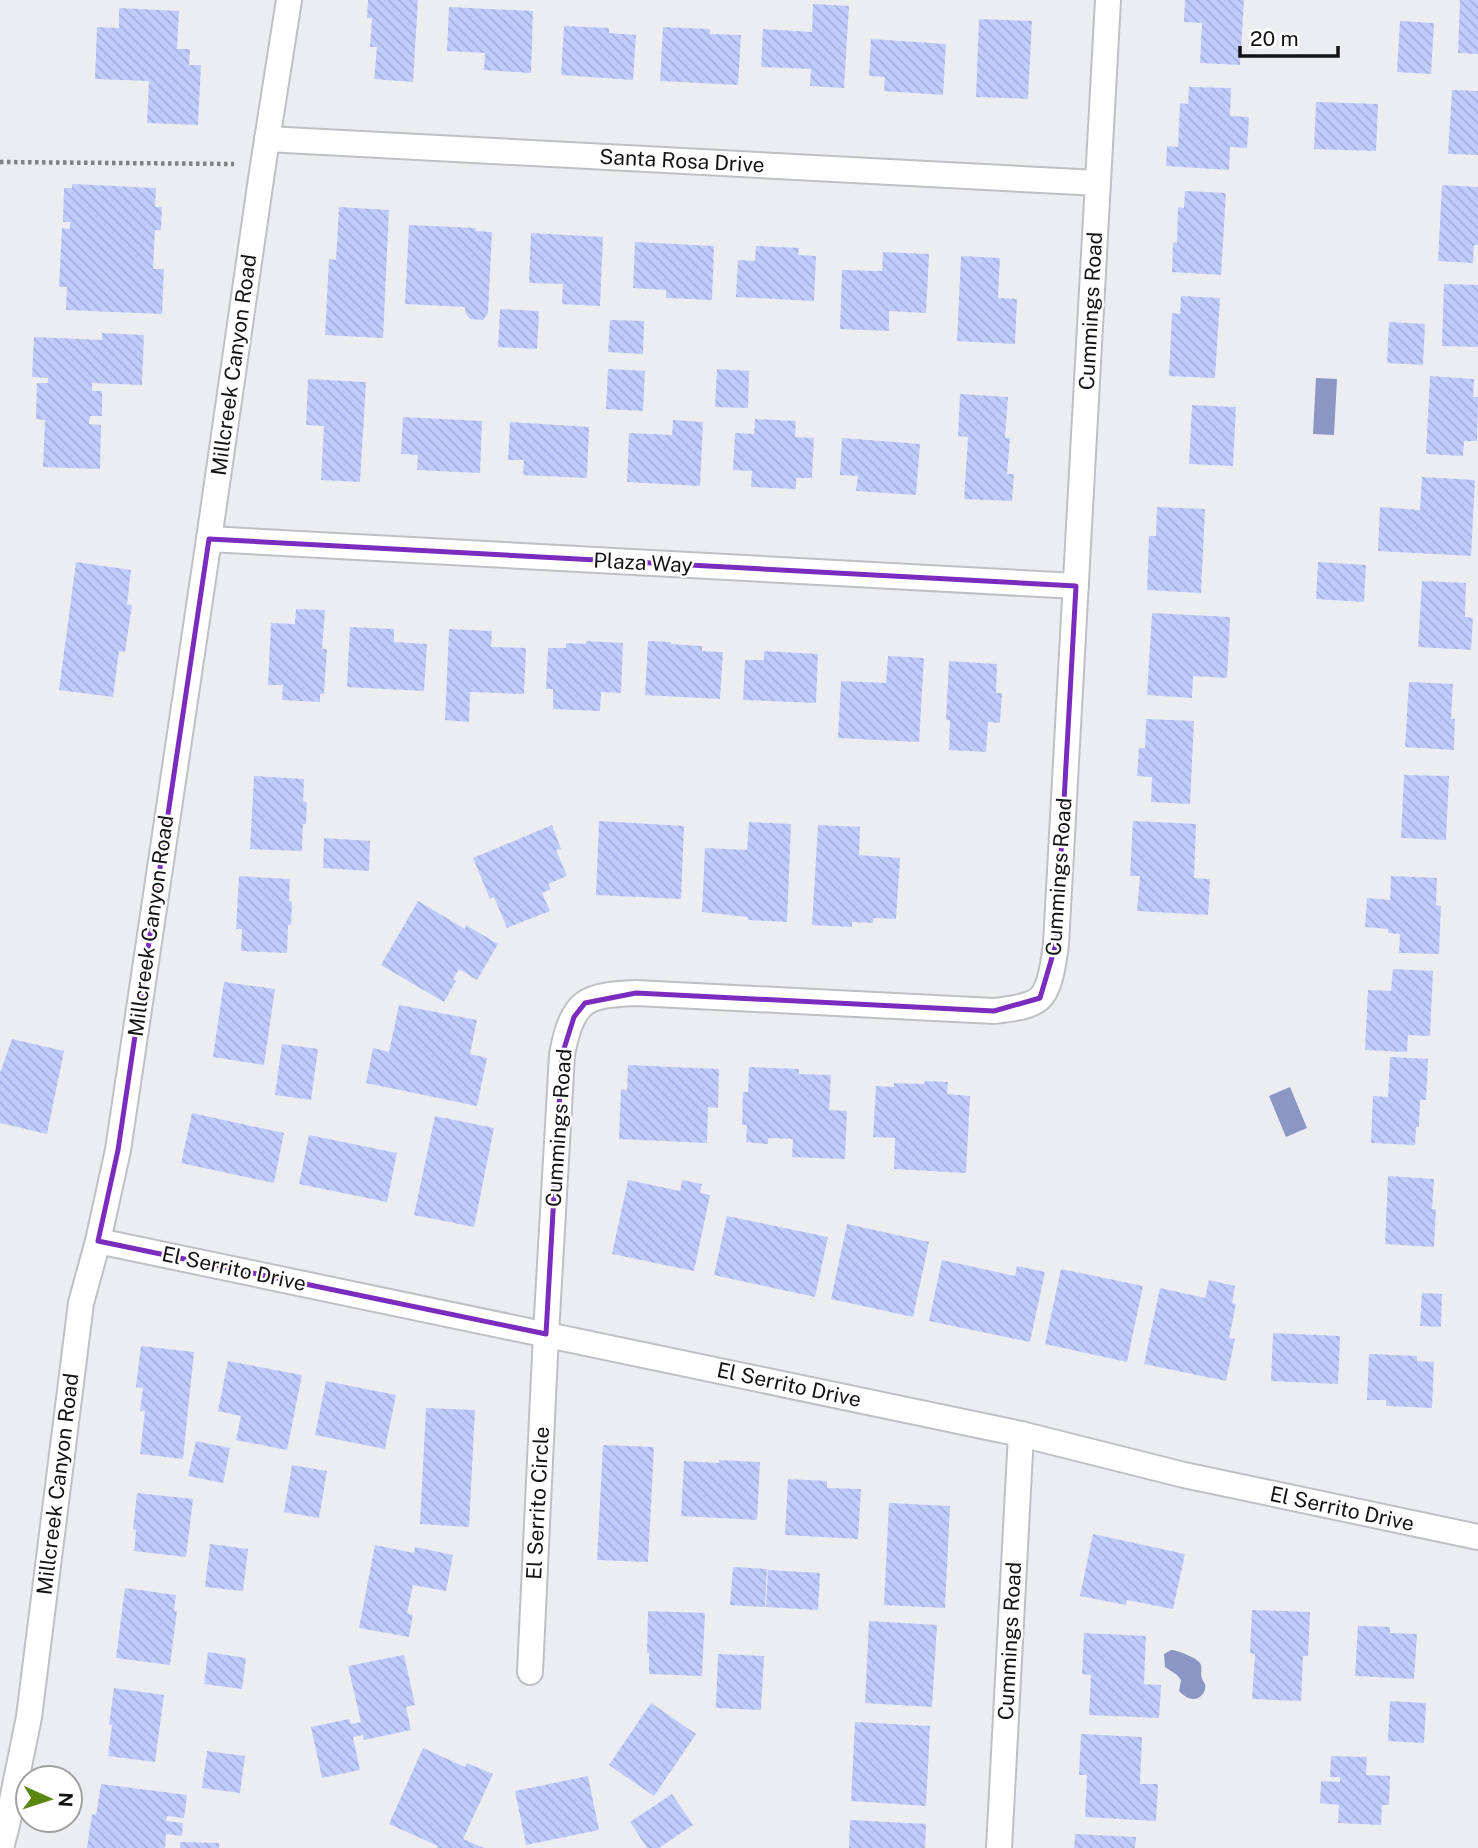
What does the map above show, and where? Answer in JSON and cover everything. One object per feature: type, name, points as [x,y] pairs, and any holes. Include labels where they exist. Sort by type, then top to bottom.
[{"type":"street","name":"Millcreek Canyon Road","points":[[1,1848],[29,1717],[81,1303],[118,1150],[289,0]]},
{"type":"street","name":"Cummings Road","points":[[546,1334],[562,1055],[566,1035],[574,1017],[585,1003],[602,997],[636,993],[994,1011],[1026,1005],[1040,998],[1048,982],[1056,944],[1108,0]]},
{"type":"street","name":"Santa Rosa Drive","points":[[267,139],[1098,183]]},
{"type":"street","name":"Plaza Way","points":[[209,539],[1076,586]]},
{"type":"street","name":"El Serrito Drive","points":[[98,1241],[1021,1434],[1184,1475],[1478,1537]]},
{"type":"street","name":"El Serrito Circle","points":[[530,1672],[546,1334]]},
{"type":"street","name":"Cummings Road","points":[[999,1848],[1021,1434]]},
{"type":"path","points":[[0,162],[239,164]]},
{"type":"highlighted area","points":[[209,539],[1076,586],[1056,944],[1040,998],[994,1011],[636,993],[585,1003],[574,1017],[562,1055],[546,1334],[98,1241],[118,1150]]},
{"type":"water","points":[[1316,378],[1337,379],[1334,435],[1313,434]]},
{"type":"water","points":[[1290,1087],[1307,1128],[1286,1137],[1269,1096]]},
{"type":"water","points":[[1171,1650],[1200,1663],[1205,1687],[1199,1698],[1189,1698],[1179,1691],[1181,1680],[1165,1667],[1164,1654]]},
{"type":"building","points":[[368,0],[418,0],[413,82],[374,79],[377,47],[370,47],[372,18],[367,18]]},
{"type":"building","points":[[1185,0],[1244,0],[1240,65],[1200,63],[1202,23],[1184,22]]},
{"type":"building","points":[[1460,0],[1478,0],[1478,54],[1458,53]]},
{"type":"building","points":[[813,4],[849,6],[844,88],[810,86],[811,69],[761,67],[763,29],[812,32]]},
{"type":"building","points":[[449,7],[533,11],[531,73],[484,70],[485,53],[447,51]]},
{"type":"building","points":[[119,8],[179,11],[177,49],[190,49],[189,65],[201,65],[198,125],[147,123],[149,81],[95,79],[97,27],[119,28]]},
{"type":"building","points":[[979,19],[1032,21],[1028,99],[976,97]]},
{"type":"building","points":[[1400,21],[1434,23],[1431,74],[1397,72]]},
{"type":"building","points":[[564,26],[609,28],[609,33],[636,35],[633,80],[561,75]]},
{"type":"building","points":[[663,27],[710,29],[710,34],[741,35],[738,85],[660,81]]},
{"type":"building","points":[[871,39],[946,44],[943,95],[884,91],[885,77],[869,76]]},
{"type":"building","points":[[1189,87],[1231,88],[1230,116],[1249,117],[1247,148],[1230,147],[1229,170],[1166,166],[1167,146],[1178,147],[1180,103],[1188,104]]},
{"type":"building","points":[[1452,90],[1478,91],[1478,155],[1448,154]]},
{"type":"building","points":[[1316,102],[1378,104],[1376,151],[1314,149]]},
{"type":"building","points":[[72,184],[156,188],[155,207],[162,207],[161,230],[155,230],[153,269],[164,269],[162,314],[66,310],[67,287],[59,287],[62,228],[70,229],[70,222],[63,222],[64,188],[72,188]]},
{"type":"building","points":[[1442,185],[1478,187],[1478,245],[1474,245],[1473,263],[1438,261]]},
{"type":"building","points":[[1185,191],[1226,193],[1221,275],[1172,272],[1173,242],[1177,243],[1178,207],[1184,208]]},
{"type":"building","points":[[339,207],[389,210],[383,338],[325,335],[329,259],[336,260]]},
{"type":"building","points":[[409,225],[476,228],[475,231],[492,232],[488,313],[483,320],[470,319],[465,307],[405,304]]},
{"type":"building","points":[[531,233],[603,237],[600,306],[562,304],[563,284],[529,283]]},
{"type":"building","points":[[635,242],[714,246],[712,300],[666,298],[666,290],[633,288]]},
{"type":"building","points":[[756,246],[799,248],[798,255],[816,256],[814,301],[736,297],[738,260],[755,261]]},
{"type":"building","points":[[883,252],[929,254],[926,313],[889,311],[889,331],[840,329],[842,270],[882,271]]},
{"type":"building","points":[[961,256],[1000,258],[998,298],[1017,299],[1015,344],[957,341]]},
{"type":"building","points":[[1444,284],[1478,285],[1478,347],[1442,346]]},
{"type":"building","points":[[1181,296],[1220,298],[1215,378],[1169,376],[1172,313],[1180,314]]},
{"type":"building","points":[[500,309],[539,311],[537,349],[498,347]]},
{"type":"building","points":[[610,320],[644,321],[643,354],[608,352]]},
{"type":"building","points":[[1389,322],[1425,324],[1423,365],[1387,363]]},
{"type":"building","points":[[102,333],[144,335],[142,385],[92,383],[92,391],[102,391],[102,416],[90,416],[89,424],[101,425],[100,469],[43,467],[45,420],[36,419],[37,383],[48,383],[48,378],[32,377],[34,337],[102,340]]},
{"type":"building","points":[[608,369],[645,371],[643,411],[606,409]]},
{"type":"building","points":[[717,369],[749,371],[748,408],[715,407]]},
{"type":"building","points":[[1430,376],[1474,379],[1473,397],[1478,397],[1477,441],[1464,441],[1463,456],[1426,454]]},
{"type":"building","points":[[308,379],[366,382],[360,482],[321,480],[324,426],[306,425]]},
{"type":"building","points":[[960,394],[1008,397],[1005,438],[1010,438],[1007,474],[1014,474],[1012,501],[964,499],[968,437],[958,436]]},
{"type":"building","points":[[1192,405],[1236,407],[1233,466],[1189,464]]},
{"type":"building","points":[[403,417],[482,421],[480,473],[417,470],[418,455],[401,454]]},
{"type":"building","points":[[755,419],[796,421],[795,437],[814,438],[812,478],[796,478],[796,489],[751,487],[752,471],[733,470],[735,433],[754,434]]},
{"type":"building","points":[[673,420],[703,422],[700,486],[627,482],[629,433],[672,435]]},
{"type":"building","points":[[510,422],[589,427],[587,478],[523,475],[524,460],[508,460]]},
{"type":"building","points":[[842,438],[920,444],[916,495],[856,491],[858,476],[840,475]]},
{"type":"building","points":[[1422,477],[1475,480],[1471,556],[1378,551],[1380,507],[1420,510]]},
{"type":"building","points":[[1157,507],[1205,509],[1201,593],[1147,590],[1149,536],[1156,536]]},
{"type":"building","points":[[76,562],[131,570],[127,604],[132,605],[125,652],[119,651],[113,697],[59,690]]},
{"type":"building","points":[[1318,562],[1366,565],[1364,602],[1316,599]]},
{"type":"building","points":[[1422,581],[1466,583],[1465,617],[1473,618],[1471,650],[1418,647]]},
{"type":"building","points":[[296,609],[325,610],[322,649],[327,649],[324,694],[320,694],[320,702],[282,700],[283,685],[268,685],[271,623],[295,624]]},
{"type":"building","points":[[1152,613],[1230,617],[1227,678],[1193,676],[1192,698],[1147,695]]},
{"type":"building","points":[[350,627],[394,629],[394,642],[427,644],[424,691],[347,687]]},
{"type":"building","points":[[449,629],[492,631],[491,647],[526,648],[524,694],[470,692],[469,722],[445,720]]},
{"type":"building","points":[[586,641],[623,643],[621,693],[601,692],[600,711],[553,709],[553,689],[546,689],[548,648],[566,648],[566,643],[586,644]]},
{"type":"building","points":[[648,641],[702,646],[702,651],[723,652],[720,699],[645,695]]},
{"type":"building","points":[[764,651],[818,654],[816,703],[743,700],[745,660],[764,660]]},
{"type":"building","points":[[888,656],[924,658],[919,742],[838,738],[841,681],[886,683]]},
{"type":"building","points":[[949,661],[997,664],[996,693],[1002,693],[1000,723],[988,722],[986,752],[949,750],[950,720],[946,720]]},
{"type":"building","points":[[1409,682],[1453,684],[1451,719],[1455,719],[1454,750],[1405,747]]},
{"type":"building","points":[[1146,719],[1194,721],[1190,804],[1151,802],[1152,777],[1137,776],[1139,748],[1145,748]]},
{"type":"building","points":[[1404,775],[1449,776],[1446,840],[1401,838]]},
{"type":"building","points":[[254,776],[304,779],[303,801],[307,802],[302,851],[250,849]]},
{"type":"building","points":[[599,821],[684,826],[681,899],[596,895]]},
{"type":"building","points":[[1133,821],[1196,824],[1194,878],[1210,879],[1208,915],[1137,911],[1140,876],[1130,876]]},
{"type":"building","points":[[749,822],[791,824],[787,922],[748,920],[748,917],[702,912],[705,848],[747,850]]},
{"type":"building","points":[[552,825],[561,849],[556,850],[567,876],[548,884],[551,889],[542,893],[550,911],[507,928],[494,897],[490,899],[473,858]]},
{"type":"building","points":[[818,825],[860,827],[859,855],[900,858],[896,919],[874,918],[873,923],[852,922],[852,927],[812,925]]},
{"type":"building","points":[[324,838],[370,841],[369,871],[323,868]]},
{"type":"building","points":[[239,876],[290,879],[289,901],[292,902],[287,953],[241,951],[242,929],[236,929]]},
{"type":"building","points":[[1391,876],[1437,878],[1436,905],[1441,906],[1439,954],[1399,953],[1400,934],[1388,933],[1388,929],[1365,927],[1367,898],[1390,900]]},
{"type":"building","points":[[418,901],[465,929],[466,925],[498,944],[477,980],[459,969],[453,979],[456,981],[444,1002],[381,965]]},
{"type":"building","points":[[1393,969],[1433,971],[1430,1036],[1408,1035],[1407,1052],[1365,1050],[1368,990],[1391,991]]},
{"type":"building","points":[[224,982],[275,989],[264,1065],[213,1057]]},
{"type":"building","points":[[399,1005],[477,1020],[470,1054],[487,1058],[477,1106],[366,1083],[373,1048],[389,1052]]},
{"type":"building","points":[[12,1039],[64,1051],[47,1134],[0,1123],[0,1073]]},
{"type":"building","points":[[282,1044],[318,1049],[311,1100],[275,1095]]},
{"type":"building","points":[[1390,1057],[1428,1059],[1426,1100],[1420,1100],[1415,1145],[1371,1143],[1373,1096],[1388,1097]]},
{"type":"building","points":[[628,1065],[719,1069],[718,1108],[708,1107],[707,1143],[619,1139],[621,1089],[627,1090]]},
{"type":"building","points":[[749,1067],[799,1069],[799,1074],[831,1075],[829,1110],[847,1111],[845,1159],[792,1157],[793,1139],[768,1138],[768,1144],[746,1142],[747,1125],[742,1125],[743,1092],[748,1092]]},
{"type":"building","points":[[925,1081],[948,1082],[947,1094],[970,1096],[966,1173],[894,1169],[895,1138],[873,1137],[876,1086],[894,1087],[894,1083],[924,1084]]},
{"type":"building","points":[[192,1113],[284,1133],[274,1183],[181,1163]]},
{"type":"building","points":[[435,1116],[494,1128],[474,1227],[414,1215]]},
{"type":"building","points":[[309,1135],[397,1153],[387,1202],[299,1184]]},
{"type":"building","points":[[1388,1176],[1434,1179],[1434,1247],[1385,1244]]},
{"type":"building","points":[[628,1180],[680,1191],[682,1180],[702,1184],[700,1193],[710,1195],[694,1271],[612,1254]]},
{"type":"building","points":[[727,1216],[828,1237],[815,1297],[714,1275]]},
{"type":"building","points":[[847,1224],[929,1242],[913,1317],[831,1299]]},
{"type":"building","points":[[942,1260],[1015,1276],[1017,1266],[1045,1272],[1030,1342],[929,1321]]},
{"type":"building","points":[[1061,1269],[1143,1286],[1127,1362],[1045,1344]]},
{"type":"building","points":[[1209,1280],[1235,1286],[1232,1303],[1236,1304],[1229,1338],[1235,1339],[1226,1381],[1144,1364],[1160,1288],[1205,1298]]},
{"type":"building","points":[[1422,1293],[1442,1294],[1441,1327],[1420,1326]]},
{"type":"building","points":[[1273,1333],[1340,1336],[1338,1384],[1271,1381]]},
{"type":"building","points":[[141,1346],[194,1352],[183,1459],[140,1454],[145,1411],[140,1411],[143,1388],[136,1387]]},
{"type":"building","points":[[1369,1354],[1417,1356],[1417,1361],[1434,1362],[1432,1408],[1386,1406],[1386,1400],[1367,1400]]},
{"type":"building","points":[[228,1361],[302,1375],[287,1450],[236,1440],[241,1416],[218,1411]]},
{"type":"building","points":[[326,1381],[396,1395],[385,1449],[315,1435]]},
{"type":"building","points":[[426,1408],[475,1410],[469,1527],[420,1524]]},
{"type":"building","points":[[196,1441],[230,1448],[223,1483],[188,1476]]},
{"type":"building","points":[[603,1445],[654,1447],[648,1562],[597,1560]]},
{"type":"building","points":[[719,1460],[760,1462],[757,1520],[681,1516],[684,1461],[719,1463]]},
{"type":"building","points":[[292,1465],[327,1471],[319,1518],[284,1512]]},
{"type":"building","points":[[788,1479],[827,1481],[827,1488],[861,1489],[858,1539],[785,1535]]},
{"type":"building","points":[[137,1493],[193,1499],[186,1557],[134,1551],[136,1530],[133,1529]]},
{"type":"building","points":[[889,1503],[950,1506],[945,1608],[884,1605]]},
{"type":"building","points":[[1093,1534],[1185,1554],[1173,1609],[1127,1600],[1126,1605],[1080,1596]]},
{"type":"building","points":[[210,1544],[248,1549],[243,1591],[205,1587]]},
{"type":"building","points":[[375,1545],[414,1553],[415,1547],[453,1555],[446,1591],[413,1585],[407,1613],[413,1615],[409,1637],[359,1628]]},
{"type":"building","points":[[733,1567],[767,1569],[765,1607],[730,1605]]},
{"type":"building","points":[[768,1570],[820,1573],[818,1610],[766,1607]]},
{"type":"building","points":[[125,1588],[176,1595],[174,1611],[177,1611],[170,1665],[116,1658]]},
{"type":"building","points":[[1252,1610],[1310,1612],[1308,1656],[1303,1656],[1301,1701],[1252,1699],[1255,1654],[1250,1653]]},
{"type":"building","points":[[648,1611],[705,1613],[702,1676],[649,1674]]},
{"type":"building","points":[[869,1621],[937,1625],[932,1707],[865,1703]]},
{"type":"building","points":[[1358,1626],[1390,1627],[1390,1633],[1417,1634],[1414,1679],[1355,1676]]},
{"type":"building","points":[[1084,1633],[1146,1636],[1144,1684],[1161,1685],[1159,1718],[1089,1715],[1091,1675],[1082,1674]]},
{"type":"building","points":[[208,1652],[246,1658],[242,1689],[204,1684]]},
{"type":"building","points":[[718,1654],[764,1656],[761,1710],[716,1708]]},
{"type":"building","points":[[404,1655],[415,1705],[406,1707],[411,1730],[364,1740],[363,1735],[353,1737],[360,1770],[322,1778],[311,1727],[349,1719],[351,1724],[361,1722],[348,1666]]},
{"type":"building","points":[[114,1688],[164,1695],[155,1762],[108,1756]]},
{"type":"building","points":[[1390,1701],[1426,1703],[1424,1743],[1388,1741]]},
{"type":"building","points":[[651,1703],[696,1734],[654,1796],[609,1765]]},
{"type":"building","points":[[855,1722],[930,1726],[926,1806],[851,1801]]},
{"type":"building","points":[[1081,1734],[1142,1737],[1140,1784],[1158,1784],[1156,1821],[1085,1817],[1087,1775],[1079,1775]]},
{"type":"building","points":[[423,1748],[465,1767],[467,1763],[493,1774],[463,1839],[484,1848],[437,1848],[438,1846],[389,1824]]},
{"type":"building","points":[[207,1751],[245,1756],[240,1793],[202,1788]]},
{"type":"building","points":[[1331,1756],[1367,1757],[1366,1775],[1390,1776],[1389,1805],[1382,1805],[1381,1825],[1338,1823],[1339,1805],[1320,1803],[1321,1781],[1340,1782],[1340,1777],[1330,1777]]},
{"type":"building","points":[[588,1776],[599,1830],[526,1845],[515,1791]]},
{"type":"building","points":[[101,1784],[187,1795],[184,1818],[167,1816],[166,1821],[183,1823],[182,1836],[166,1834],[165,1848],[87,1848],[92,1814],[96,1815]]},
{"type":"building","points":[[672,1794],[693,1825],[659,1848],[647,1848],[630,1822]]},
{"type":"building","points":[[850,1820],[926,1824],[925,1848],[849,1848]]},
{"type":"building","points":[[1075,1834],[1136,1837],[1135,1848],[1074,1848]]},
{"type":"building","points":[[180,1842],[219,1843],[219,1848],[180,1848]]}]
